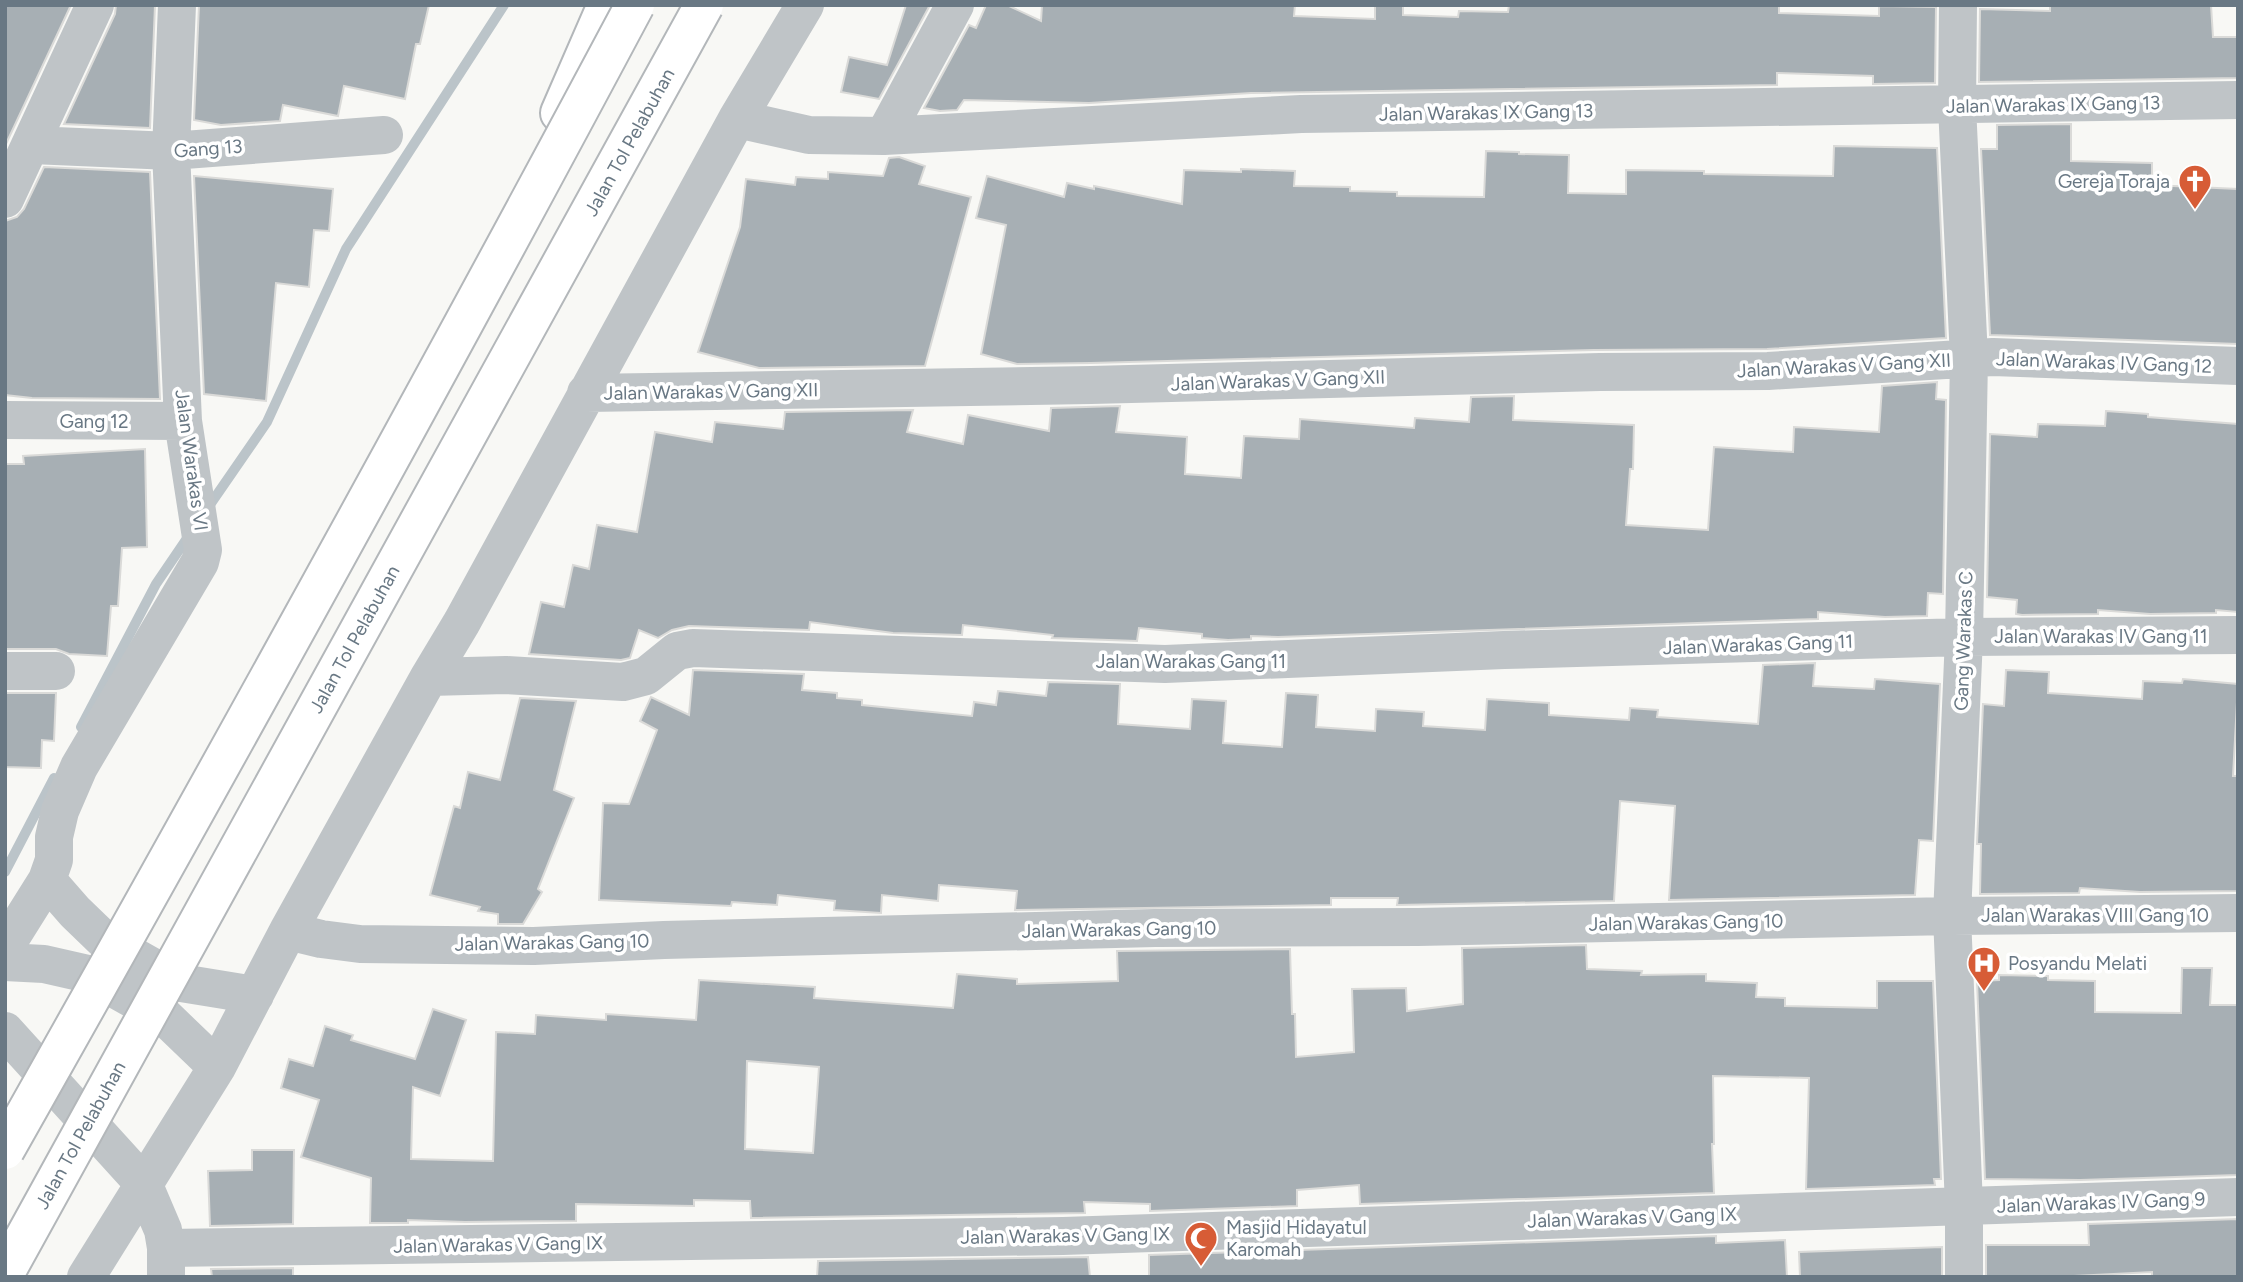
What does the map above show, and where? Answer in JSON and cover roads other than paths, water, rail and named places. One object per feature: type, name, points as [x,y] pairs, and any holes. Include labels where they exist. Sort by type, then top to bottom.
[{"type":"highway","points":[[489,279],[607,5]]},
{"type":"highway","points":[[5,1150],[157,881],[489,279],[635,5]]},
{"type":"highway","name":"Jalan Tol Pelabuhan","points":[[5,1273],[704,5]]},
{"type":"street","points":[[5,199],[95,5]]},
{"type":"street","name":"Jalan Warakas VI","points":[[5,947],[47,880],[54,860],[54,837],[60,811],[79,767],[200,562],[203,540],[183,421],[171,151],[177,5]]},
{"type":"street","points":[[86,1277],[159,1230],[218,1067],[255,995],[304,935],[429,677],[601,393],[749,121],[806,5]]},
{"type":"street","points":[[884,136],[955,5]]},
{"type":"street","name":"Gang Warakas C","points":[[1958,5],[1957,106],[1969,359],[1964,636],[1952,916],[1964,1206],[1964,1277]]},
{"type":"street","name":"Jalan Warakas IX Gang 13","points":[[749,121],[800,133],[884,136],[1301,114],[2238,100]]},
{"type":"street","name":"Gang 13","points":[[32,145],[171,151],[384,135]]},
{"type":"street","name":"Jalan Warakas IV Gang 12","points":[[1969,359],[1993,357],[2238,366]]},
{"type":"street","name":"Jalan Warakas V Gang XII","points":[[601,393],[1091,385],[1600,372],[1768,371],[1969,359]]},
{"type":"street","name":"Gang 12","points":[[5,420],[183,421]]},
{"type":"street","name":"Jalan Warakas IV Gang 11","points":[[1964,636],[2238,635]]},
{"type":"street","name":"Jalan Warakas Gang 11","points":[[429,677],[506,675],[623,682],[646,676],[677,651],[693,648],[1165,664],[1504,650],[1964,636]]},
{"type":"street","points":[[5,671],[56,671]]},
{"type":"street","points":[[47,880],[103,939],[181,983],[255,995]]},
{"type":"street","name":"Jalan Warakas VIII Gang 10","points":[[1952,916],[2238,913]]},
{"type":"street","name":"Jalan Warakas Gang 10","points":[[304,935],[360,944],[534,946],[664,940],[1142,928],[1432,926],[1952,916]]},
{"type":"street","points":[[5,962],[44,964],[88,974],[165,1017],[218,1067]]},
{"type":"street","points":[[5,1031],[159,1230]]},
{"type":"street","name":"Jalan Warakas IV Gang 9","points":[[1964,1206],[2238,1197]]},
{"type":"street","name":"Jalan Warakas V Gang IX","points":[[159,1230],[1063,1236],[1964,1206]]},
{"type":"waterway","points":[[207,509],[267,422],[346,249],[504,5]]},
{"type":"waterway","points":[[81,727],[156,584],[190,534]]},
{"type":"waterway","points":[[5,872],[54,778]]},
{"type":"place","name":"Gereja Toraja","points":[[2195,211]]},
{"type":"place","name":"Posyandu Melati","points":[[1984,993]]},
{"type":"place","name":"Masjid Hidayatul Karomah","points":[[1201,1268]]}]
